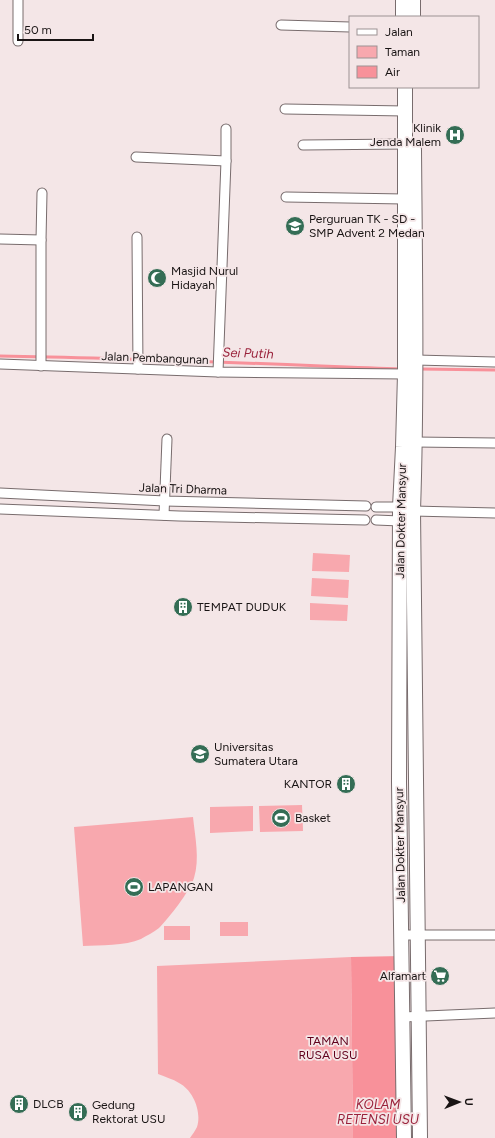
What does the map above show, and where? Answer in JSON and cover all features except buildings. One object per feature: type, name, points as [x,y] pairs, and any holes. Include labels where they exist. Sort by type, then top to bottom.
[{"type":"main road","points":[[403,0],[403,16]]},
{"type":"main road","points":[[413,0],[413,16]]},
{"type":"main road","name":"Jalan Dokter Mansyur","points":[[404,88],[404,199],[410,368],[415,442],[404,513],[399,782],[404,1138]]},
{"type":"main road","name":"Jalan Dokter Mansyur","points":[[414,88],[410,368],[403,446],[404,513],[416,780],[420,1138]]},
{"type":"street","points":[[18,0],[18,41]]},
{"type":"street","points":[[281,25],[349,27]]},
{"type":"street","points":[[285,109],[405,111]]},
{"type":"street","points":[[218,365],[226,129]]},
{"type":"street","points":[[303,145],[405,144]]},
{"type":"street","points":[[136,157],[226,161]]},
{"type":"street","points":[[42,193],[42,360]]},
{"type":"street","points":[[286,197],[404,199]]},
{"type":"street","points":[[137,237],[138,362]]},
{"type":"street","points":[[0,239],[41,240]]},
{"type":"street","name":"Jalan Pembangunan","points":[[0,364],[42,360],[410,368],[495,362]]},
{"type":"street","points":[[164,516],[167,439]]},
{"type":"street","points":[[415,442],[495,443]]},
{"type":"street","name":"Jalan Tri Dharma","points":[[0,493],[165,501],[366,506]]},
{"type":"street","points":[[228,503],[228,517]]},
{"type":"street","points":[[376,507],[404,513],[495,513]]},
{"type":"street","points":[[0,509],[164,516],[366,520]]},
{"type":"street","points":[[376,520],[404,513]]},
{"type":"street","points":[[402,936],[495,935]]},
{"type":"street","points":[[402,956],[418,956]]},
{"type":"street","points":[[403,1017],[495,1013]]},
{"type":"green space","points":[[313,553],[350,555],[349,572],[312,571]]},
{"type":"green space","points":[[312,578],[349,580],[348,598],[311,596]]},
{"type":"green space","points":[[310,603],[348,605],[347,621],[310,620]]},
{"type":"green space","name":"Basket","points":[[302,805],[303,831],[260,832],[259,806]]},
{"type":"green space","points":[[253,806],[253,831],[210,833],[210,807]]},
{"type":"green space","name":"LAPANGAN","points":[[193,817],[197,856],[196,871],[192,883],[184,897],[168,918],[159,928],[135,941],[112,945],[83,946],[74,827]]},
{"type":"green space","name":"LAPANGAN","points":[[220,922],[248,922],[248,936],[220,936]]},
{"type":"green space","name":"LAPANGAN","points":[[164,926],[190,926],[190,940],[164,940]]},
{"type":"green space","name":"TAMAN RUSA USU","points":[[351,957],[353,1138],[190,1138],[197,1127],[198,1121],[197,1108],[192,1096],[184,1086],[172,1079],[158,1074],[157,966]]},
{"type":"water","name":"KOLAM RETENSI USU","points":[[402,956],[404,1138],[353,1138],[351,957]]},
{"type":"waterway","name":"Sei Putih","points":[[0,356],[402,369]]},
{"type":"waterway","name":"Sei Putih","points":[[420,369],[495,370]]},
{"type":"place","name":"Klinik Jenda Malem","points":[[455,135]]},
{"type":"place","name":"Perguruan TK - SD - SMP Advent 2 Medan","points":[[295,226]]},
{"type":"place","name":"Masjid Nurul Hidayah","points":[[157,278]]},
{"type":"place","name":"TEMPAT DUDUK","points":[[183,607]]},
{"type":"place","name":"Universitas Sumatera Utara","points":[[200,754]]},
{"type":"place","name":"KANTOR","points":[[346,784]]},
{"type":"place","name":"Basket","points":[[281,818]]},
{"type":"place","name":"LAPANGAN","points":[[134,887]]},
{"type":"place","name":"Alfamart","points":[[440,976]]},
{"type":"place","name":"DLCB","points":[[19,1104]]},
{"type":"place","name":"Gedung Rektorat USU","points":[[78,1112]]}]
